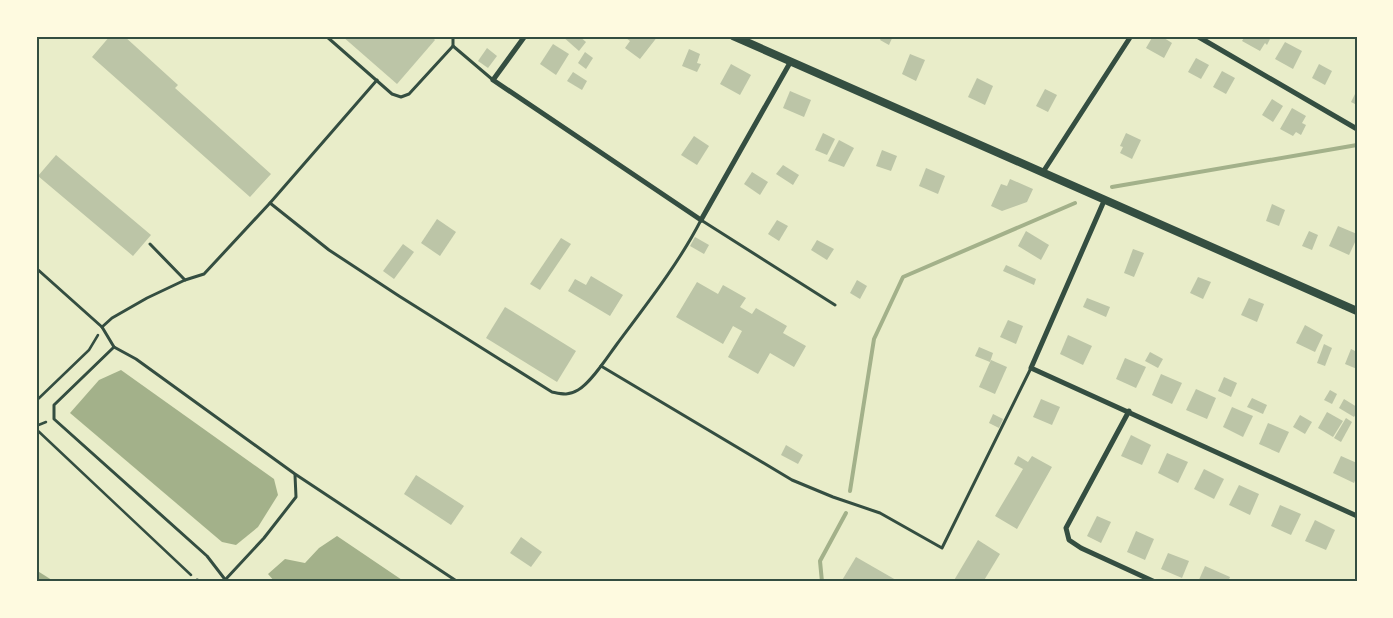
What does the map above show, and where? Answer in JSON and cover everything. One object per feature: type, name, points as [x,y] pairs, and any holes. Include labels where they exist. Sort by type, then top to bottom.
[{"type":"street","points":[[526,36],[493,80],[701,220],[791,61]]},
{"type":"street","points":[[732,36],[1357,311]]},
{"type":"street","points":[[1043,172],[1130,36]]},
{"type":"street","points":[[1197,36],[1357,129]]},
{"type":"street","points":[[1104,201],[1031,368],[1357,516]]},
{"type":"street","points":[[1129,412],[1066,528],[1069,540],[1081,548],[1155,582]]},
{"type":"lane","points":[[326,36],[392,94],[401,97],[410,94],[452,46],[453,36]]},
{"type":"lane","points":[[452,46],[493,80]]},
{"type":"lane","points":[[102,327],[112,318],[147,298],[185,280],[204,274],[270,203],[377,80]]},
{"type":"lane","points":[[270,203],[345,260],[552,392],[566,395],[579,390],[601,366],[648,303],[701,220],[835,305]]},
{"type":"lane","points":[[150,244],[185,280]]},
{"type":"lane","points":[[36,268],[102,327],[114,347],[136,359],[295,474],[458,582]]},
{"type":"lane","points":[[114,347],[54,405],[54,419],[207,556],[226,581]]},
{"type":"lane","points":[[601,366],[792,480],[833,497],[880,513],[942,548],[1031,368]]},
{"type":"lane","points":[[218,582],[226,581],[264,538],[296,496],[295,474]]},
{"type":"lane","points":[[197,580],[202,582]]},
{"type":"path","points":[[36,401],[89,350],[102,327]]},
{"type":"path","points":[[54,419],[36,428],[197,580]]},
{"type":"shaded area","points":[[121,370],[274,479],[278,495],[258,527],[236,545],[222,542],[70,413],[99,380]]},
{"type":"shaded area","points":[[337,536],[405,582],[275,582],[268,574],[285,559],[305,563],[319,548]]},
{"type":"shaded area","points":[[36,570],[55,582],[36,582]]},
{"type":"building","points":[[110,36],[124,36],[178,85],[175,88],[271,174],[250,197],[92,57]]},
{"type":"building","points":[[342,36],[431,36],[435,40],[397,84]]},
{"type":"building","points":[[562,36],[579,36],[586,42],[579,51]]},
{"type":"building","points":[[628,36],[658,36],[640,59],[625,48],[630,41],[626,38]]},
{"type":"building","points":[[882,36],[893,36],[889,45],[880,40]]},
{"type":"building","points":[[1153,36],[1161,36],[1172,43],[1164,58],[1146,48]]},
{"type":"building","points":[[1245,36],[1271,37],[1267,45],[1265,43],[1260,51],[1242,41]]},
{"type":"building","points":[[1285,42],[1302,51],[1293,69],[1275,59]]},
{"type":"building","points":[[553,44],[569,54],[556,75],[540,64]]},
{"type":"building","points":[[487,48],[497,56],[488,68],[478,61]]},
{"type":"building","points":[[689,49],[700,54],[697,63],[701,64],[697,72],[682,66]]},
{"type":"building","points":[[585,52],[593,58],[586,69],[578,63]]},
{"type":"building","points":[[910,54],[925,60],[916,81],[902,74]]},
{"type":"building","points":[[1196,58],[1209,65],[1201,79],[1188,72]]},
{"type":"building","points":[[731,64],[751,75],[740,95],[720,84]]},
{"type":"building","points":[[1319,64],[1332,71],[1325,85],[1312,78]]},
{"type":"building","points":[[1222,71],[1235,78],[1226,94],[1213,87]]},
{"type":"building","points":[[573,72],[587,81],[582,90],[567,81]]},
{"type":"building","points":[[977,78],[993,86],[985,105],[968,97]]},
{"type":"building","points":[[1045,89],[1057,95],[1048,112],[1036,106]]},
{"type":"building","points":[[1357,90],[1357,105],[1351,102]]},
{"type":"building","points":[[790,91],[811,100],[804,117],[783,108]]},
{"type":"building","points":[[1272,99],[1283,106],[1273,122],[1262,115]]},
{"type":"building","points":[[1292,108],[1306,116],[1302,123],[1306,125],[1301,135],[1296,132],[1293,136],[1280,129]]},
{"type":"building","points":[[823,133],[835,139],[827,155],[815,150]]},
{"type":"building","points":[[1126,133],[1141,140],[1132,159],[1120,153],[1123,147],[1120,146]]},
{"type":"building","points":[[694,136],[709,146],[697,165],[681,155]]},
{"type":"building","points":[[839,140],[854,148],[844,167],[828,161]]},
{"type":"building","points":[[882,150],[897,156],[891,171],[876,166]]},
{"type":"building","points":[[56,155],[151,235],[133,256],[38,176]]},
{"type":"building","points":[[783,165],[799,175],[793,185],[776,174]]},
{"type":"building","points":[[926,168],[945,176],[938,194],[919,186]]},
{"type":"building","points":[[752,172],[768,182],[760,195],[744,184]]},
{"type":"building","points":[[1010,179],[1033,189],[1027,202],[1002,211],[991,206],[1001,184],[1007,186]]},
{"type":"building","points":[[1272,204],[1285,210],[1279,226],[1266,221]]},
{"type":"building","points":[[437,219],[456,232],[440,256],[421,243]]},
{"type":"building","points":[[777,220],[788,226],[779,241],[768,234]]},
{"type":"building","points":[[1338,226],[1357,234],[1349,255],[1329,246]]},
{"type":"building","points":[[1026,231],[1049,245],[1041,260],[1018,246]]},
{"type":"building","points":[[1309,231],[1318,235],[1312,250],[1302,246]]},
{"type":"building","points":[[695,237],[709,245],[704,254],[690,246]]},
{"type":"building","points":[[561,238],[571,244],[540,290],[530,284]]},
{"type":"building","points":[[817,240],[834,249],[827,260],[811,250]]},
{"type":"building","points":[[403,244],[414,252],[394,279],[383,271]]},
{"type":"building","points":[[1133,249],[1144,253],[1134,277],[1124,273]]},
{"type":"building","points":[[1006,265],[1036,279],[1034,285],[1003,271]]},
{"type":"building","points":[[591,276],[623,295],[610,316],[568,291],[575,279],[586,285]]},
{"type":"building","points":[[1198,277],[1211,282],[1203,299],[1190,293]]},
{"type":"building","points":[[857,280],[867,286],[860,299],[850,293]]},
{"type":"building","points":[[697,282],[718,294],[723,285],[746,298],[740,307],[752,314],[756,308],[787,326],[783,333],[806,346],[794,367],[770,353],[758,374],[728,357],[742,331],[733,326],[723,344],[676,317]]},
{"type":"building","points":[[1087,298],[1110,307],[1106,317],[1083,307]]},
{"type":"building","points":[[1249,298],[1264,304],[1257,322],[1241,315]]},
{"type":"building","points":[[505,307],[576,351],[557,382],[486,338]]},
{"type":"building","points":[[1008,320],[1023,326],[1016,344],[1000,337]]},
{"type":"building","points":[[1305,325],[1323,335],[1315,352],[1296,343]]},
{"type":"building","points":[[1068,335],[1092,346],[1083,365],[1060,354]]},
{"type":"building","points":[[1324,344],[1332,348],[1325,366],[1317,363]]},
{"type":"building","points":[[979,347],[993,353],[990,362],[975,356]]},
{"type":"building","points":[[1351,349],[1357,352],[1357,369],[1345,364]]},
{"type":"building","points":[[1150,352],[1163,359],[1158,368],[1145,361]]},
{"type":"building","points":[[1125,358],[1146,367],[1136,388],[1116,379]]},
{"type":"building","points":[[991,360],[1007,367],[995,394],[979,387]]},
{"type":"building","points":[[1161,374],[1182,383],[1172,404],[1152,395]]},
{"type":"building","points":[[1224,377],[1237,383],[1231,397],[1218,391]]},
{"type":"building","points":[[1196,389],[1216,398],[1207,419],[1186,410]]},
{"type":"building","points":[[1330,390],[1337,394],[1332,404],[1324,400]]},
{"type":"building","points":[[1252,398],[1267,405],[1263,414],[1247,407]]},
{"type":"building","points":[[1041,399],[1060,407],[1052,425],[1033,417]]},
{"type":"building","points":[[1344,399],[1357,407],[1354,417],[1339,408]]},
{"type":"building","points":[[1232,407],[1253,416],[1243,437],[1223,427]]},
{"type":"building","points":[[1327,412],[1343,421],[1333,437],[1318,428]]},
{"type":"building","points":[[993,414],[1003,419],[999,428],[989,423]]},
{"type":"building","points":[[1300,415],[1312,422],[1305,434],[1293,427]]},
{"type":"building","points":[[1346,418],[1352,422],[1341,442],[1334,438]]},
{"type":"building","points":[[1268,423],[1289,432],[1279,453],[1259,444]]},
{"type":"building","points":[[1131,435],[1151,445],[1142,465],[1121,456]]},
{"type":"building","points":[[786,445],[803,455],[798,464],[781,455]]},
{"type":"building","points":[[1167,453],[1188,462],[1178,483],[1158,473]]},
{"type":"building","points":[[1018,456],[1028,462],[1032,456],[1052,467],[1017,529],[995,516],[1023,469],[1014,464]]},
{"type":"building","points":[[1341,456],[1357,463],[1357,476],[1354,483],[1333,473]]},
{"type":"building","points":[[1204,469],[1224,479],[1214,499],[1194,489]]},
{"type":"building","points":[[416,475],[464,506],[451,525],[404,494]]},
{"type":"building","points":[[1239,485],[1259,494],[1250,515],[1229,505]]},
{"type":"building","points":[[1280,505],[1301,514],[1291,535],[1271,526]]},
{"type":"building","points":[[1097,516],[1111,522],[1101,543],[1087,536]]},
{"type":"building","points":[[1315,520],[1335,530],[1326,550],[1305,541]]},
{"type":"building","points":[[1136,531],[1154,539],[1145,560],[1127,552]]},
{"type":"building","points":[[521,537],[542,552],[531,567],[510,553]]},
{"type":"building","points":[[978,540],[1000,554],[983,582],[953,582]]},
{"type":"building","points":[[1168,553],[1189,561],[1182,578],[1161,569]]},
{"type":"building","points":[[856,557],[896,580],[895,582],[841,582]]},
{"type":"building","points":[[1205,566],[1230,577],[1228,582],[1198,582]]},
{"type":"waterway","points":[[1112,187],[1357,145]]},
{"type":"waterway","points":[[850,491],[874,339],[903,277],[1075,203]]},
{"type":"waterway","points":[[822,582],[820,561],[846,513]]}]
